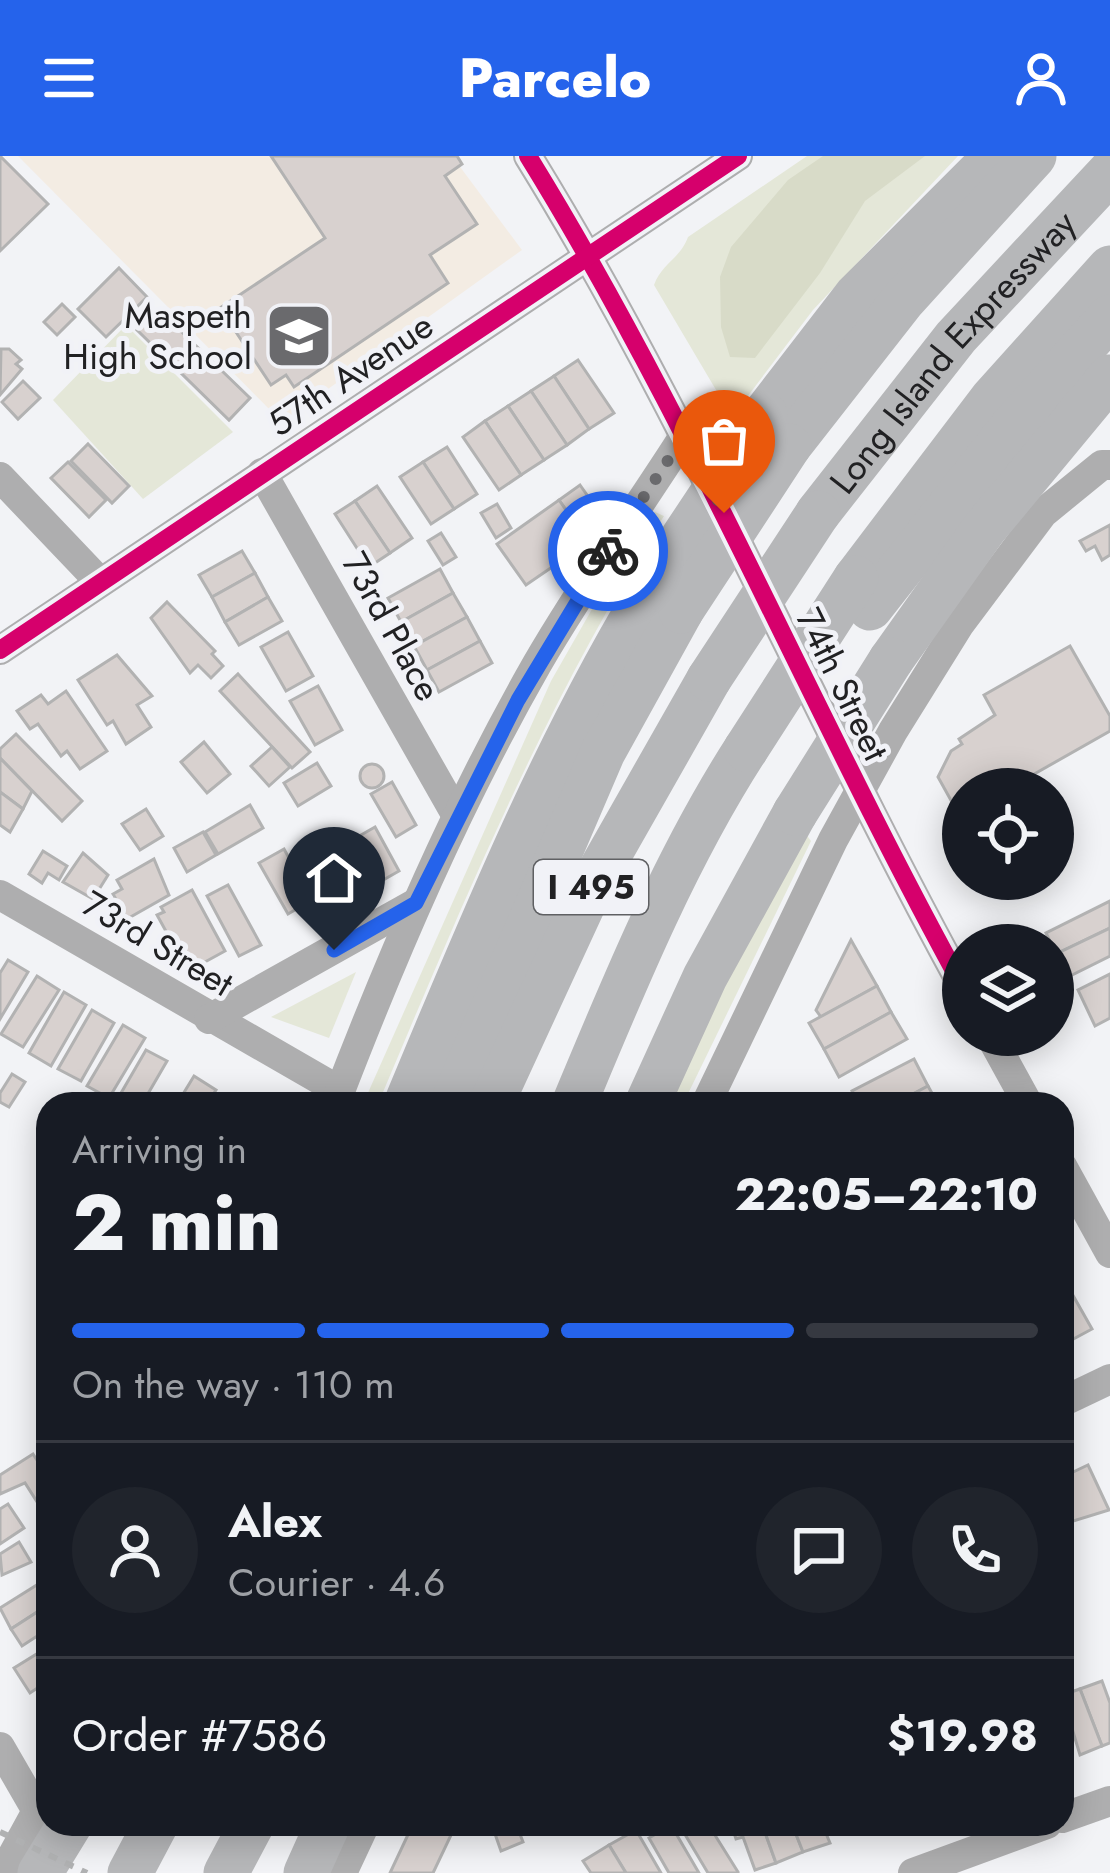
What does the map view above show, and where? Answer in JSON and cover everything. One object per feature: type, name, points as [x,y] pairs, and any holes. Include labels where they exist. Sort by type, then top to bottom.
[{"type":"highway","points":[[411,1092],[523,828],[588,696],[671,592],[777,430],[856,296],[1020,158]]},
{"type":"highway","name":"Long Island Expressway","points":[[497,1092],[592,885],[709,679],[818,513],[956,337],[1110,172]]},
{"type":"highway","name":"Long Island Expressway","points":[[579,1092],[615,1004],[716,795],[750,756],[992,399],[1108,269]]},
{"type":"highway","points":[[863,593],[1110,317]]},
{"type":"highway","points":[[652,1092],[705,977],[795,813],[891,659],[984,529],[1110,377]]},
{"type":"highway","points":[[457,1092],[671,592]]},
{"type":"highway","points":[[40,1873],[47,1836]]},
{"type":"highway","points":[[130,1873],[150,1836]]},
{"type":"highway","points":[[226,1873],[246,1836]]},
{"type":"highway","points":[[305,1873],[322,1836]]},
{"type":"street","name":"74th Street","points":[[528,156],[686,433],[858,792],[942,948]]},
{"type":"street","name":"57th Avenue","points":[[0,650],[738,156]]},
{"type":"street","points":[[340,1092],[416,903],[457,816],[537,664],[686,433]]},
{"type":"street","points":[[712,1092],[858,792],[959,625],[1043,513],[1102,465],[1110,465]]},
{"type":"street","name":"73rd Place","points":[[262,473],[457,816]]},
{"type":"street","points":[[0,477],[100,582]]},
{"type":"street","name":"73rd Street","points":[[0,895],[328,1092]]},
{"type":"street","points":[[209,1019],[416,903]]},
{"type":"street","points":[[1001,1056],[1021,1092]]},
{"type":"street","points":[[1074,1188],[1110,1253]]},
{"type":"street","points":[[1074,1396],[1110,1378]]},
{"type":"street","points":[[0,1747],[36,1789]]},
{"type":"street","points":[[1074,1814],[1110,1801]]},
{"type":"street","points":[[3,1873],[36,1829]]},
{"type":"street","points":[[342,1873],[359,1836]]},
{"type":"street","points":[[913,1873],[1013,1836]]},
{"type":"path","points":[[0,1832],[87,1873]]},
{"type":"shaded area","name":"Maspeth High School","points":[[18,156],[452,156],[522,250],[282,422]]},
{"type":"shaded area","points":[[807,156],[958,156],[813,310],[732,417],[654,285],[688,237]]},
{"type":"shaded area","points":[[126,325],[233,432],[143,499],[53,400]]},
{"type":"shaded area","points":[[655,512],[664,516],[544,730],[383,1092],[368,1092],[551,681],[640,525]]},
{"type":"shaded area","points":[[802,829],[811,841],[689,1092],[669,1092]]},
{"type":"shaded area","points":[[356,972],[329,1038],[271,1017]]},
{"type":"green space","points":[[823,156],[925,156],[865,201],[820,273],[755,358],[730,357],[721,327],[720,277],[731,247],[788,180]]},
{"type":"building","points":[[0,156],[48,204],[0,251]]},
{"type":"building","points":[[271,156],[457,156],[462,164],[445,176],[477,224],[430,255],[448,283],[294,387],[286,375],[271,385],[220,308],[325,238]]},
{"type":"building","points":[[119,268],[147,297],[106,337],[78,309]]},
{"type":"building","points":[[62,304],[75,317],[57,335],[44,322]]},
{"type":"building","points":[[158,309],[250,398],[229,420],[137,330]]},
{"type":"building","points":[[1,349],[9,349],[21,360],[16,364],[22,369],[0,395]]},
{"type":"building","points":[[578,360],[614,413],[589,429],[554,376]]},
{"type":"building","points":[[554,376],[589,429],[567,445],[531,391]]},
{"type":"building","points":[[23,381],[40,398],[18,419],[2,402]]},
{"type":"building","points":[[531,391],[567,445],[544,460],[508,406]]},
{"type":"building","points":[[508,406],[544,460],[521,475],[485,421]]},
{"type":"building","points":[[485,421],[521,475],[499,490],[463,437]]},
{"type":"building","points":[[88,444],[129,486],[112,503],[71,461]]},
{"type":"building","points":[[447,447],[477,494],[454,509],[423,462]]},
{"type":"building","points":[[68,462],[106,500],[89,517],[51,478]]},
{"type":"building","points":[[423,462],[454,509],[431,524],[400,477]]},
{"type":"building","points":[[580,485],[599,512],[578,527],[559,500]]},
{"type":"building","points":[[377,486],[412,538],[390,553],[355,501]]},
{"type":"building","points":[[559,500],[582,533],[565,545],[571,554],[526,585],[497,544]]},
{"type":"building","points":[[355,501],[390,553],[369,567],[335,514]]},
{"type":"building","points":[[497,504],[511,528],[496,538],[481,513]]},
{"type":"building","points":[[1110,525],[1110,555],[1102,560],[1095,546],[1086,551],[1080,541]]},
{"type":"building","points":[[441,533],[456,557],[443,565],[428,541]]},
{"type":"building","points":[[242,551],[255,573],[212,597],[199,575]]},
{"type":"building","points":[[440,569],[453,593],[401,622],[388,598]]},
{"type":"building","points":[[255,573],[268,597],[225,622],[212,597]]},
{"type":"building","points":[[453,593],[467,617],[414,646],[401,622]]},
{"type":"building","points":[[268,597],[282,621],[239,645],[225,622]]},
{"type":"building","points":[[167,602],[215,651],[212,654],[223,666],[211,678],[198,665],[190,673],[151,618]]},
{"type":"building","points":[[467,617],[480,641],[427,670],[414,646]]},
{"type":"building","points":[[288,632],[313,676],[286,691],[261,647]]},
{"type":"building","points":[[480,641],[492,663],[439,692],[427,670]]},
{"type":"building","points":[[1070,646],[1110,716],[1110,731],[1045,768],[942,768],[951,751],[962,744],[959,739],[995,715],[984,695]]},
{"type":"building","points":[[117,655],[152,696],[137,705],[151,727],[126,744],[113,721],[107,725],[78,680]]},
{"type":"building","points":[[238,674],[310,752],[292,768],[220,691]]},
{"type":"building","points":[[318,686],[342,730],[315,745],[290,701]]},
{"type":"building","points":[[66,691],[107,751],[80,769],[67,751],[61,756],[38,724],[30,729],[17,711],[41,695],[48,704]]},
{"type":"building","points":[[16,734],[82,801],[62,821],[0,758],[0,749]]},
{"type":"building","points":[[204,742],[230,774],[207,793],[181,762]]},
{"type":"building","points":[[272,747],[290,767],[269,786],[251,766]]},
{"type":"building","points":[[0,758],[32,791],[23,809],[0,792]]},
{"type":"building","points":[[317,763],[331,786],[298,806],[284,783]]},
{"type":"building","points":[[372,764],[384,776],[372,788],[360,776]]},
{"type":"building","points":[[392,782],[416,825],[396,837],[371,794]]},
{"type":"building","points":[[0,792],[23,809],[10,832],[0,825]]},
{"type":"building","points":[[250,805],[263,828],[218,854],[205,832]]},
{"type":"building","points":[[146,809],[163,836],[140,850],[122,824]]},
{"type":"building","points":[[375,827],[399,871],[378,883],[354,839]]},
{"type":"building","points":[[203,832],[216,855],[187,872],[174,848]]},
{"type":"building","points":[[343,844],[367,887],[346,899],[322,856]]},
{"type":"building","points":[[284,849],[312,900],[288,914],[259,863]]},
{"type":"building","points":[[43,851],[67,866],[59,880],[48,873],[42,883],[29,874]]},
{"type":"building","points":[[310,851],[335,897],[317,908],[291,862]]},
{"type":"building","points":[[83,853],[108,875],[93,899],[63,882]]},
{"type":"building","points":[[154,859],[169,895],[127,919],[113,894],[122,889],[117,880]]},
{"type":"building","points":[[228,885],[261,945],[239,956],[207,896]]},
{"type":"building","points":[[192,890],[225,951],[194,968],[185,949],[178,953],[157,915],[164,912],[161,907]]},
{"type":"building","points":[[1110,901],[1110,928],[1074,945],[1074,924],[1064,924]]},
{"type":"building","points":[[1110,928],[1110,956],[1074,974],[1074,945]]},
{"type":"building","points":[[851,940],[877,986],[821,1017],[816,1010]]},
{"type":"building","points":[[8,960],[28,972],[0,1019],[0,973]]},
{"type":"building","points":[[1110,974],[1110,1018],[1095,1026],[1078,990]]},
{"type":"building","points":[[37,976],[59,990],[23,1047],[1,1034]]},
{"type":"building","points":[[877,986],[891,1012],[824,1049],[809,1023]]},
{"type":"building","points":[[64,992],[86,1005],[51,1066],[29,1053]]},
{"type":"building","points":[[92,1010],[114,1023],[81,1081],[58,1069]]},
{"type":"building","points":[[891,1012],[907,1039],[839,1077],[824,1049]]},
{"type":"building","points":[[123,1025],[145,1038],[113,1092],[87,1086]]},
{"type":"building","points":[[146,1050],[167,1061],[149,1092],[122,1092]]},
{"type":"building","points":[[914,1059],[928,1086],[917,1092],[852,1091]]},
{"type":"building","points":[[12,1074],[25,1082],[9,1107],[0,1102],[0,1093]]},
{"type":"building","points":[[194,1076],[216,1090],[215,1092],[184,1092]]},
{"type":"building","points":[[1074,1297],[1092,1329],[1074,1339]]},
{"type":"building","points":[[33,1454],[36,1500],[25,1483],[0,1494],[0,1475]]},
{"type":"building","points":[[1088,1465],[1109,1510],[1074,1521],[1074,1472]]},
{"type":"building","points":[[8,1504],[24,1528],[0,1544],[0,1509]]},
{"type":"building","points":[[19,1542],[31,1562],[2,1575],[0,1554]]},
{"type":"building","points":[[36,1586],[36,1613],[11,1629],[0,1608]]},
{"type":"building","points":[[36,1613],[36,1637],[22,1646],[11,1629]]},
{"type":"building","points":[[36,1654],[36,1689],[30,1693],[14,1668]]},
{"type":"building","points":[[1102,1681],[1110,1703],[1110,1743],[1102,1746],[1080,1689]]},
{"type":"building","points":[[1080,1689],[1102,1746],[1080,1755],[1074,1735],[1074,1691]]},
{"type":"building","points":[[407,1836],[451,1836],[433,1873],[390,1873]]},
{"type":"building","points":[[496,1836],[521,1836],[523,1842],[501,1851]]},
{"type":"building","points":[[625,1836],[639,1836],[661,1873],[626,1873],[609,1845]]},
{"type":"building","points":[[677,1836],[699,1873],[669,1873],[649,1838]]},
{"type":"building","points":[[686,1836],[716,1836],[738,1872],[708,1873]]},
{"type":"building","points":[[735,1836],[766,1836],[776,1863],[755,1870],[743,1837]]},
{"type":"building","points":[[766,1836],[797,1836],[803,1852],[776,1863]]},
{"type":"building","points":[[797,1836],[827,1836],[830,1843],[803,1852]]},
{"type":"building","points":[[609,1845],[626,1873],[591,1873],[583,1861]]},
{"type":"cycle path","points":[[528,156],[644,360],[942,948]]},
{"type":"cycle path","points":[[0,650],[738,156]]},
{"type":"way so far","points":[[608,551],[686,433],[724,513]]},
{"type":"place","name":"Maspeth High School","points":[[299,336]]},
{"type":"route","points":[[334,950],[416,903],[537,664],[608,551]]}]
